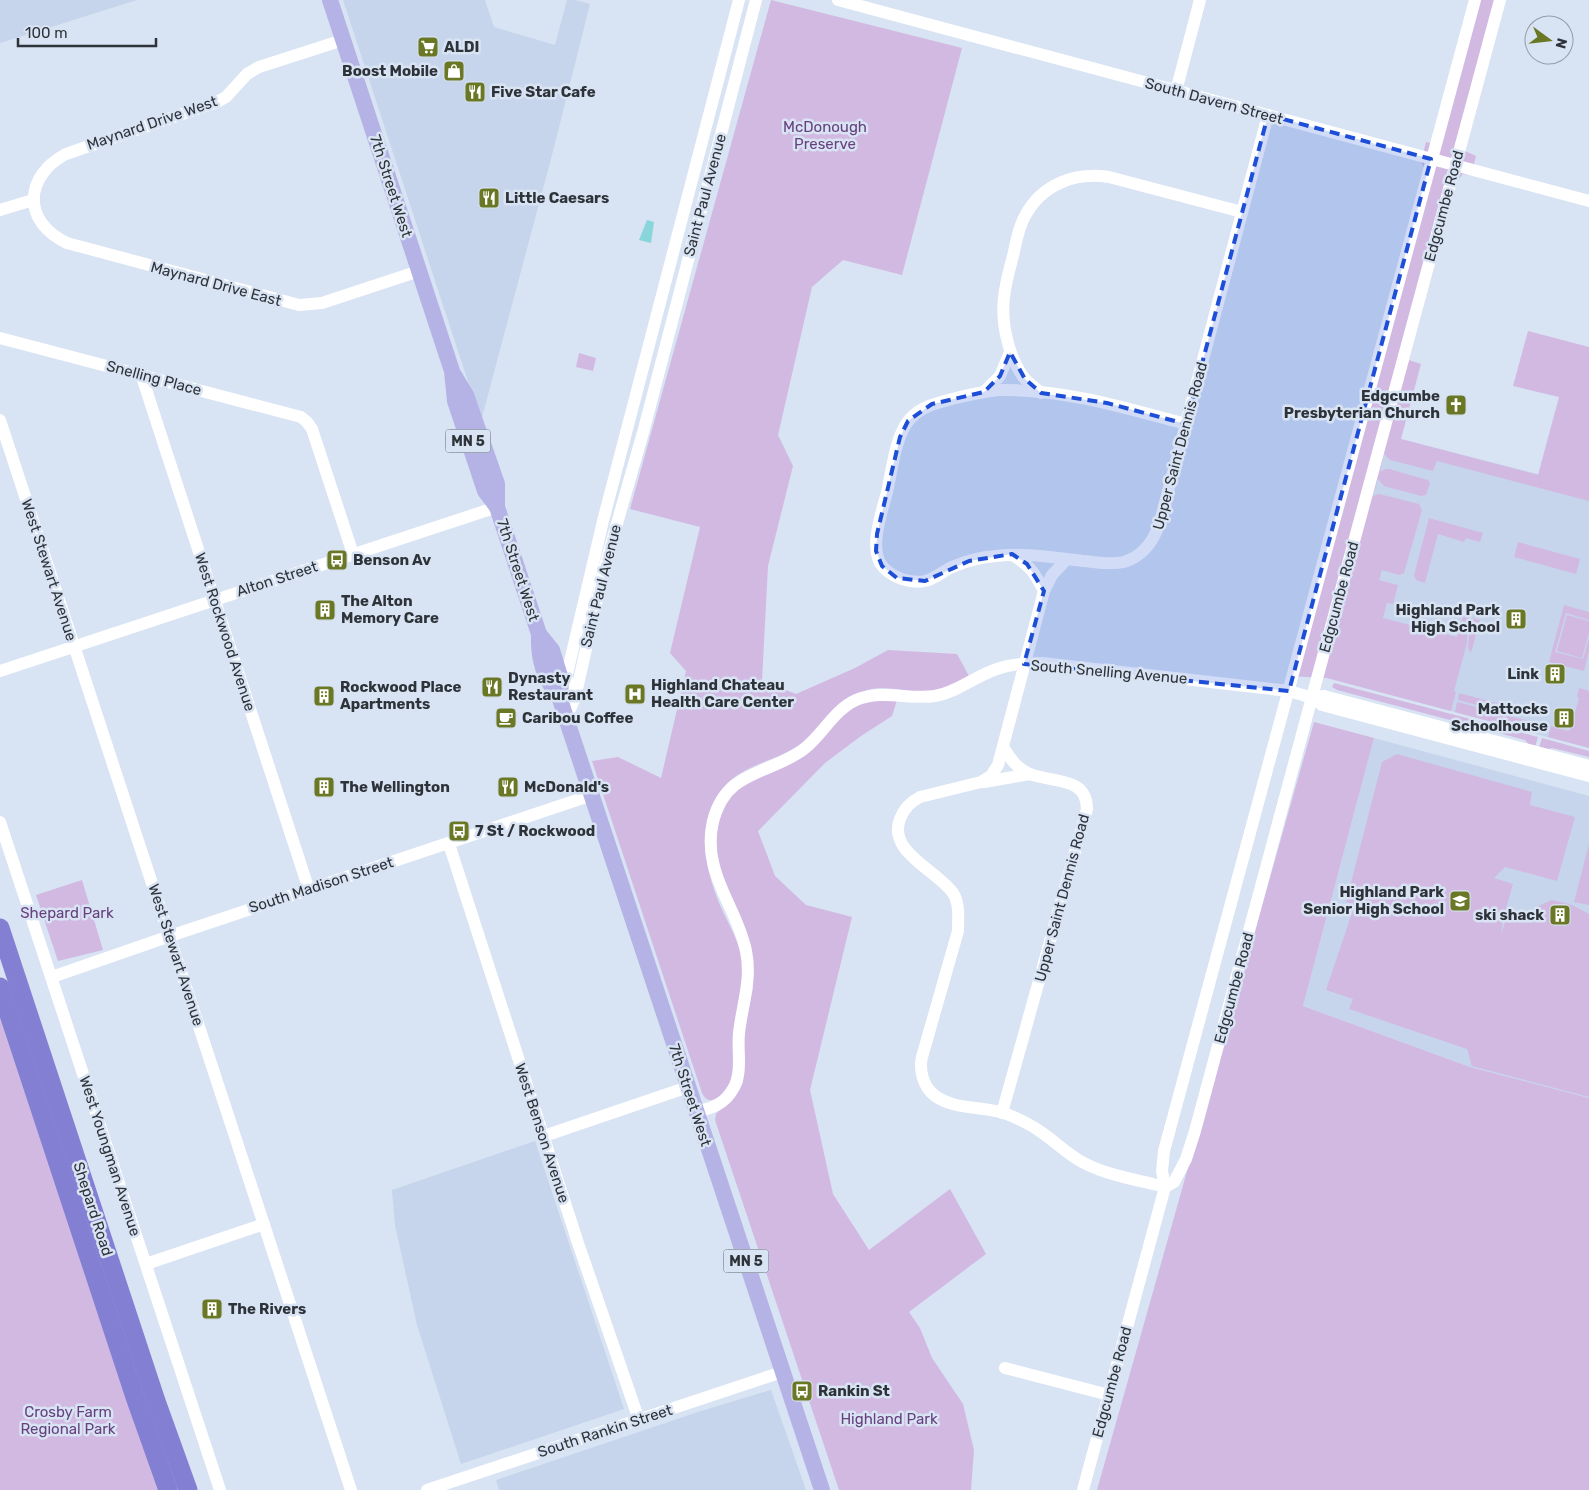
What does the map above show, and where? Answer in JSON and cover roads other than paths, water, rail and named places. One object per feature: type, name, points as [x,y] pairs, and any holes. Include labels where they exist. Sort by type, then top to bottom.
[{"type":"highway","name":"Shepard Road","points":[[0,928],[156,1401],[188,1490]]},
{"type":"highway","name":"Shepard Road","points":[[0,988],[134,1396],[168,1490]]},
{"type":"main road","name":"7th Street West","points":[[330,0],[452,371],[457,408],[485,490],[497,506],[539,634],[552,650],[561,679],[560,700],[822,1490]]},
{"type":"street","name":"Saint Paul Avenue","points":[[566,718],[567,674],[602,521],[738,0]]},
{"type":"street","name":"Saint Paul Avenue","points":[[566,718],[575,698],[604,568],[641,437],[756,0]]},
{"type":"street","points":[[1176,90],[1200,0]]},
{"type":"street","name":"Edgcumbe Road","points":[[1083,1490],[1165,1187],[1162,1171],[1164,1151],[1475,0]]},
{"type":"street","name":"Edgcumbe Road","points":[[1165,1187],[1174,1182],[1186,1159],[1195,1131],[1500,0]]},
{"type":"street","name":"South Davern Street","points":[[844,1],[1589,201]]},
{"type":"street","name":"Maynard Drive West","points":[[33,200],[37,180],[53,161],[66,154],[217,102],[226,97],[247,74],[259,67],[343,40]]},
{"type":"street","name":"Upper Saint Dennis Road","points":[[1186,424],[1107,403],[1019,390],[984,392],[932,404],[915,414],[900,437],[877,534],[876,550],[882,566],[897,578],[924,581],[951,568],[985,557],[1012,554],[1106,563],[1124,562],[1149,546],[1159,525],[1186,424],[1242,212],[1268,115]]},
{"type":"street","points":[[1041,393],[1025,379],[1016,367],[1010,352],[1004,327],[1003,297],[1021,226],[1032,205],[1041,195],[1057,184],[1083,176],[1096,175],[1242,212]]},
{"type":"street","points":[[0,210],[33,200]]},
{"type":"street","name":"Maynard Drive East","points":[[33,200],[38,218],[44,226],[50,233],[67,243],[286,303],[299,305],[322,303],[419,271]]},
{"type":"street","name":"Snelling Place","points":[[0,338],[301,417],[312,429],[353,554]]},
{"type":"street","points":[[984,392],[1000,376],[1010,352]]},
{"type":"street","name":"West Rockwood Avenue","points":[[141,374],[309,890]]},
{"type":"street","name":"West Stewart Avenue","points":[[0,420],[351,1490]]},
{"type":"street","name":"Alton Street","points":[[0,672],[497,506]]},
{"type":"street","points":[[1012,554],[1027,564],[1034,572],[1044,591]]},
{"type":"street","points":[[981,782],[991,776],[998,765],[1044,591],[1052,575],[1067,559]]},
{"type":"street","name":"South Snelling Avenue","points":[[696,1112],[723,1102],[734,1088],[738,1070],[740,1022],[749,975],[746,951],[739,928],[722,891],[712,851],[711,840],[717,809],[733,787],[748,775],[784,760],[802,750],[818,737],[841,710],[856,700],[879,695],[912,697],[944,694],[997,669],[1042,663],[1289,691],[1313,698],[1322,705],[1589,776]]},
{"type":"street","name":"South Snelling Avenue","points":[[1313,698],[1324,696],[1589,766]]},
{"type":"street","name":"Upper Saint Dennis Road","points":[[1002,747],[1018,767],[1030,774],[1074,784],[1086,799],[1087,809],[1002,1113]]},
{"type":"street","points":[[1030,774],[981,782],[920,797],[905,807],[901,817],[898,836],[906,851],[940,878],[953,893],[957,902],[959,916],[958,931],[922,1057],[921,1070],[924,1080],[934,1095],[948,1103],[1002,1113],[1021,1120],[1041,1132],[1074,1158],[1086,1164],[1101,1170],[1165,1187]]},
{"type":"street","name":"South Madison Street","points":[[52,977],[592,795]]},
{"type":"street","name":"West Youngman Avenue","points":[[0,822],[220,1490]]},
{"type":"street","name":"West Benson Avenue","points":[[449,844],[578,1243],[639,1420]]},
{"type":"street","points":[[544,1136],[688,1088]]},
{"type":"street","points":[[146,1264],[264,1224]]},
{"type":"street","points":[[1005,1368],[1109,1395]]},
{"type":"street","name":"South Rankin Street","points":[[427,1490],[782,1372]]},
{"type":"place","name":"ALDI","points":[[428,47]]},
{"type":"place","name":"Boost Mobile","points":[[454,71]]},
{"type":"place","name":"Five Star Cafe","points":[[475,92]]},
{"type":"place","name":"Little Caesars","points":[[489,198]]},
{"type":"place","name":"Edgcumbe Presbyterian Church","points":[[1456,405]]},
{"type":"place","name":"Benson Av","points":[[337,560]]},
{"type":"place","name":"The Alton Memory Care","points":[[325,610]]},
{"type":"place","name":"Highland Park High School","points":[[1516,619]]},
{"type":"place","name":"Link","points":[[1555,674]]},
{"type":"place","name":"Dynasty Restaurant","points":[[492,687]]},
{"type":"place","name":"Highland Chateau Health Care Center","points":[[635,694]]},
{"type":"place","name":"Rockwood Place Apartments","points":[[324,696]]},
{"type":"place","name":"Caribou Coffee","points":[[506,718]]},
{"type":"place","name":"Mattocks Schoolhouse","points":[[1564,718]]},
{"type":"place","name":"The Wellington","points":[[324,787]]},
{"type":"place","name":"McDonald's","points":[[508,787]]},
{"type":"place","name":"7 St / Rockwood","points":[[459,831]]},
{"type":"place","name":"Highland Park Senior High School","points":[[1460,901]]},
{"type":"place","name":"ski shack","points":[[1560,915]]},
{"type":"place","name":"The Rivers","points":[[212,1309]]},
{"type":"place","name":"Rankin St","points":[[802,1391]]},
{"type":"park label","name":"McDonough Preserve","points":[[825,136]]},
{"type":"park label","name":"Shepard Park","points":[[67,913]]},
{"type":"park label","name":"Highland Park","points":[[889,1419]]},
{"type":"park label","name":"Crosby Farm Regional Park","points":[[68,1420]]}]
